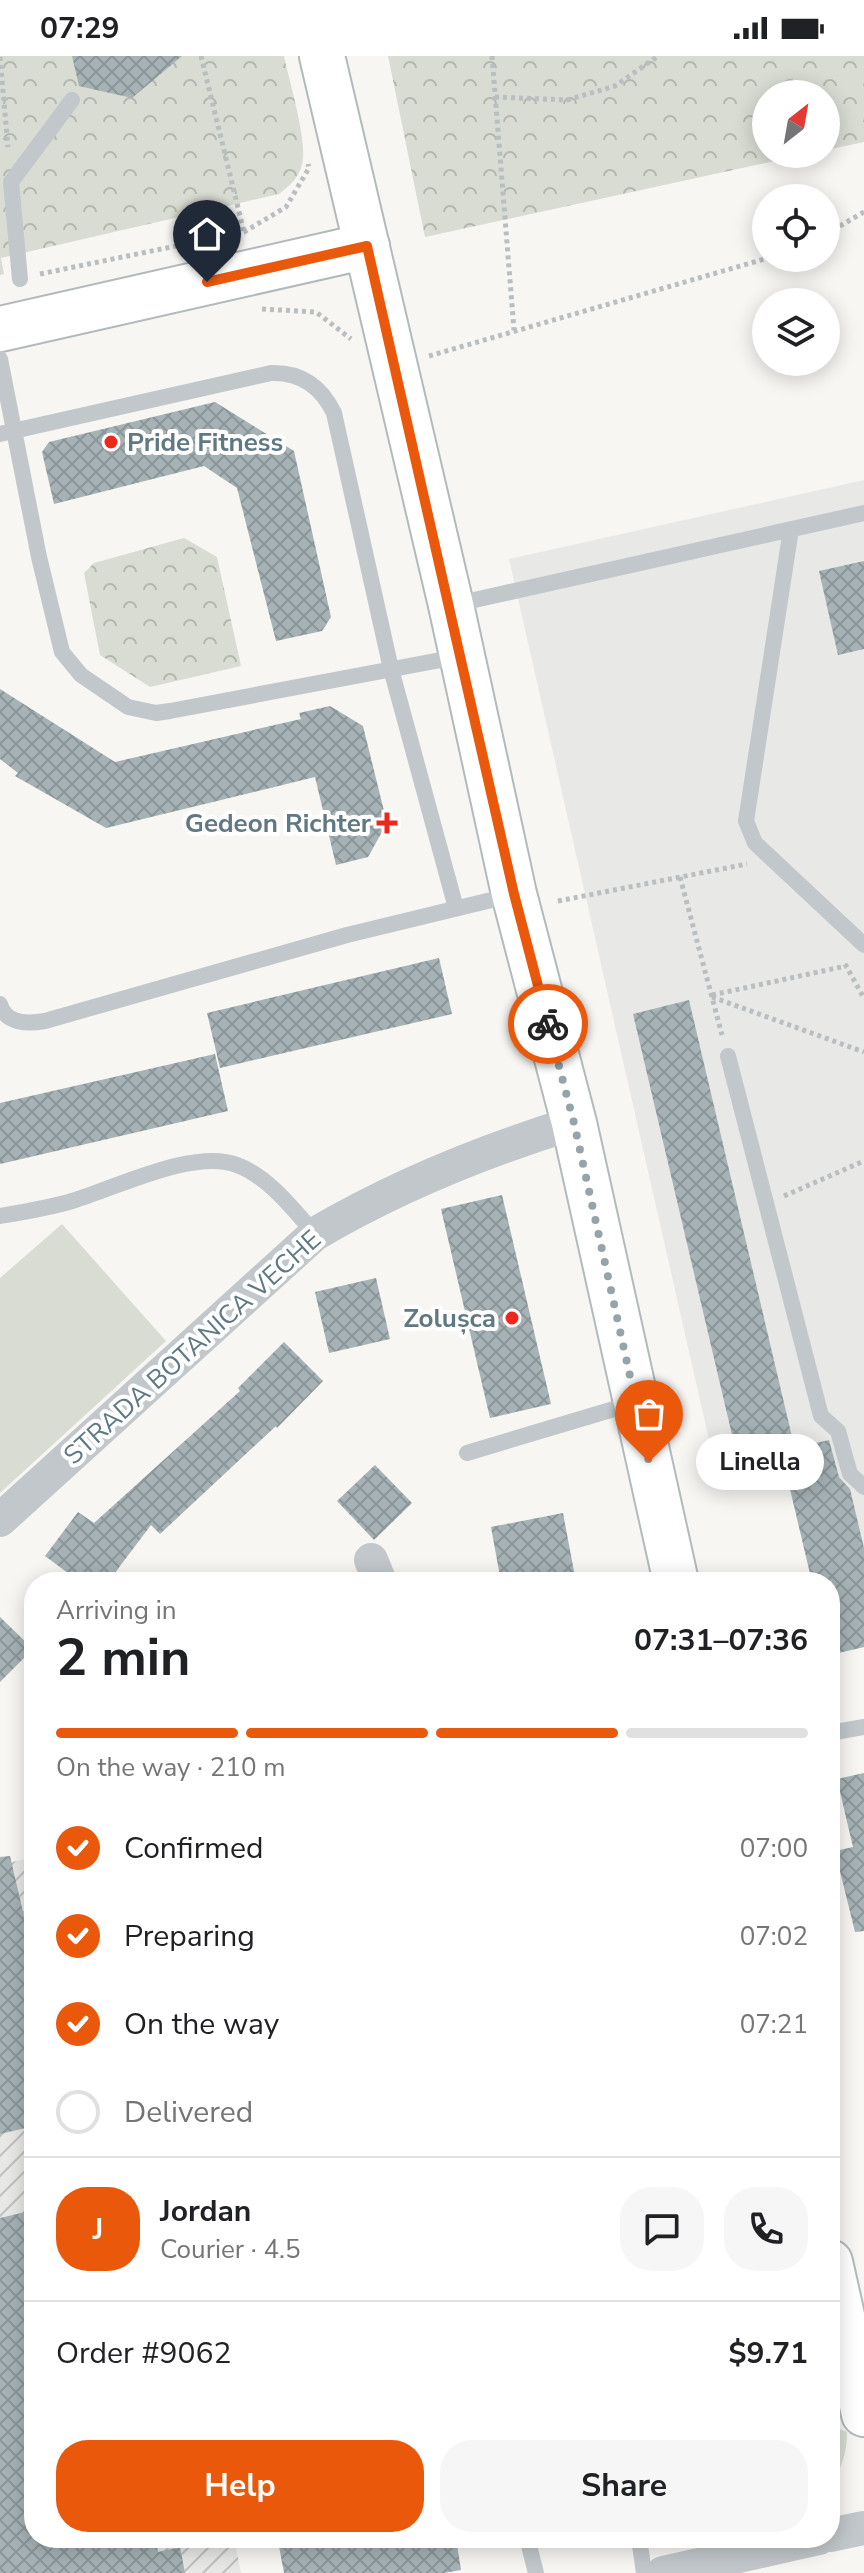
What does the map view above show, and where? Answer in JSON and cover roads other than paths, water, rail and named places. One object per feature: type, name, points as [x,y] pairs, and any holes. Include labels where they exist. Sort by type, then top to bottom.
[{"type":"main road","points":[[322,56],[451,605],[514,894],[574,1123],[674,1572]]},
{"type":"main road","points":[[0,329],[367,246]]},
{"type":"main road","points":[[840,2334],[864,2414]]},
{"type":"street","name":"STRADA BOTANICA VECHE","points":[[0,1520],[315,1234],[344,1217],[491,1151],[574,1123]]},
{"type":"street","points":[[840,2533],[864,2528]]},
{"type":"street","points":[[663,2573],[755,2548]]},
{"type":"lane","points":[[20,279],[11,182],[72,100]]},
{"type":"lane","points":[[0,359],[8,433],[62,652],[81,675],[128,707],[156,713],[170,711],[462,656]]},
{"type":"lane","points":[[8,433],[271,373],[302,376],[329,402],[391,669],[456,908]]},
{"type":"lane","points":[[451,605],[864,513]]},
{"type":"lane","points":[[791,529],[746,821],[755,843],[864,945]]},
{"type":"lane","points":[[0,1004],[2,1012],[13,1020],[28,1024],[45,1021],[347,935],[514,894]]},
{"type":"lane","points":[[728,1056],[821,1416],[838,1431],[850,1474],[864,1487]]},
{"type":"lane","points":[[0,1216],[71,1201],[186,1163],[221,1160],[252,1171],[315,1234]]},
{"type":"lane","points":[[467,1453],[636,1402]]},
{"type":"lane","points":[[840,1731],[864,1727]]},
{"type":"lane","points":[[530,2548],[536,2573]]},
{"type":"lane","points":[[640,2548],[644,2573]]},
{"type":"place","name":"Pride Fitness","points":[[111,442]]},
{"type":"place","name":"Gedeon Richter","points":[[387,823]]},
{"type":"place","name":"Zolușca","points":[[512,1318]]},
{"type":"place","name":"Linella","points":[[649,1462]]}]
